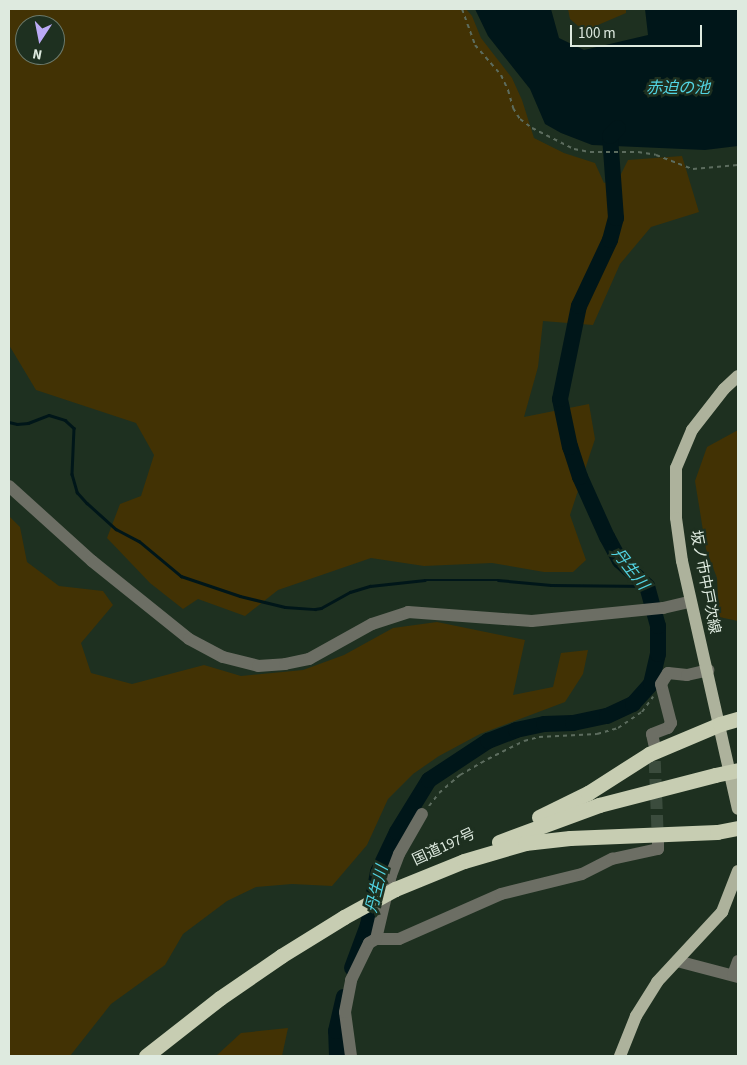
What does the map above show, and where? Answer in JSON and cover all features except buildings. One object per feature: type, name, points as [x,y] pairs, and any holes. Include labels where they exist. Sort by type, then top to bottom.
[{"type":"highway","points":[[464,856],[588,793],[649,754],[720,724],[738,719]]},
{"type":"highway","name":"国道197号","points":[[146,1056],[220,998],[344,917],[395,889],[464,856],[599,805],[738,770]]},
{"type":"highway","points":[[395,889],[464,861],[525,843],[570,838],[717,832],[738,828]]},
{"type":"main road","name":"坂ノ市中戸次線","points":[[738,376],[724,389],[692,430],[676,468],[676,518],[690,602],[708,670],[738,809]]},
{"type":"main road","points":[[620,1056],[636,1016],[657,982],[722,912],[738,871]]},
{"type":"street","points":[[9,486],[92,561],[188,639],[222,657],[258,666],[285,664],[309,659],[372,624],[408,612],[532,621],[665,608],[690,602]]},
{"type":"street","points":[[654,743],[652,734],[668,728],[671,723],[661,684],[668,673],[688,675],[708,670]]},
{"type":"street","points":[[376,939],[391,875],[399,854],[422,814]]},
{"type":"street","points":[[351,1056],[345,1012],[346,998],[369,942],[376,939],[399,939],[502,894],[582,874],[612,859],[658,850],[658,842]]},
{"type":"street","points":[[677,961],[718,973],[736,976],[738,961]]},
{"type":"path","points":[[462,9],[475,45],[501,75],[513,108],[520,119],[532,128],[574,149],[590,152],[638,152],[656,155],[693,169],[738,165]]},
{"type":"path","points":[[422,814],[439,793],[460,775],[524,741],[554,735],[597,734],[618,728],[633,720],[642,712],[661,684]]},
{"type":"shaded area","points":[[9,9],[466,9],[472,16],[481,38],[512,78],[522,100],[534,138],[564,153],[595,163],[604,183],[620,176],[628,160],[682,156],[699,212],[651,227],[620,264],[593,325],[543,321],[538,367],[524,417],[589,404],[595,439],[570,515],[586,560],[573,572],[544,572],[492,563],[424,566],[371,558],[278,590],[245,616],[198,599],[183,609],[150,583],[107,538],[120,504],[141,496],[154,455],[136,423],[36,390],[9,345]]},
{"type":"shaded area","points":[[568,9],[626,9],[626,13],[584,31],[570,19]]},
{"type":"shaded area","points":[[738,430],[738,621],[719,617],[717,578],[706,549],[695,481],[707,447]]},
{"type":"shaded area","points":[[9,516],[20,527],[27,562],[59,586],[103,591],[113,605],[81,643],[91,673],[132,684],[204,665],[241,676],[303,670],[344,655],[393,628],[437,622],[525,640],[513,695],[553,687],[561,653],[588,650],[583,674],[565,702],[480,734],[439,756],[413,774],[388,799],[367,845],[332,886],[292,884],[256,887],[227,901],[183,934],[165,965],[111,1004],[70,1056],[9,1056]]},
{"type":"shaded area","points":[[288,1028],[282,1056],[216,1056],[241,1033]]},
{"type":"water","name":"赤迫の池","points":[[475,9],[551,9],[559,38],[584,50],[648,35],[645,9],[738,9],[738,146],[705,150],[592,145],[561,133],[545,124],[530,89],[488,36]]},
{"type":"waterway","name":"丹生川","points":[[352,968],[368,925],[378,872],[397,832],[429,780],[488,741],[516,730],[544,724],[573,723],[607,716],[633,704],[651,684],[658,654],[658,626],[647,586],[620,561],[607,537],[580,477],[570,447],[560,399],[579,306],[610,240],[616,218],[610,136],[618,128]]},
{"type":"waterway","points":[[9,422],[17,424],[28,423],[49,415],[65,420],[74,428],[72,474],[77,492],[87,503],[116,529],[139,541],[181,576],[240,596],[285,607],[315,609],[321,608],[350,592],[370,586],[425,580],[498,580],[551,585],[647,586]]},
{"type":"waterway","name":"丹生川","points":[[337,1056],[336,1031],[344,997]]},
{"type":"tunnel","points":[[654,743],[658,841]]}]
